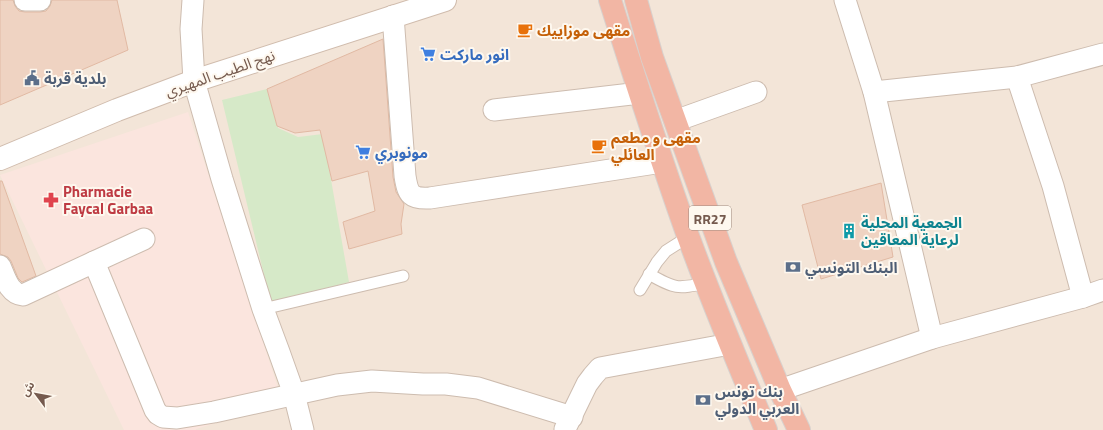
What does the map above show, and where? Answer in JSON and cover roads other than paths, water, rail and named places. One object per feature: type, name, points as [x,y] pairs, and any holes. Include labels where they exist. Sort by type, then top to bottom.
[{"type":"highway","name":"RR27","points":[[610,0],[662,162],[688,237],[766,430]]},
{"type":"highway","name":"RR27","points":[[636,0],[652,57],[726,262],[780,390],[799,430]]},
{"type":"street","points":[[25,0],[40,0]]},
{"type":"street","points":[[193,0],[191,29],[194,81],[222,179],[263,309],[294,394],[303,430]]},
{"type":"street","name":"نهج الطيب المهيري","points":[[0,159],[116,110],[194,81],[445,0]]},
{"type":"street","points":[[845,0],[874,92],[932,338]]},
{"type":"street","points":[[393,16],[405,176],[407,188],[412,195],[417,198],[430,198],[662,162]]},
{"type":"street","points":[[874,92],[1017,77],[1103,54]]},
{"type":"street","points":[[1017,77],[1053,186],[1083,297]]},
{"type":"street","points":[[675,121],[756,92]]},
{"type":"street","points":[[494,110],[640,93]]},
{"type":"street","points":[[0,266],[12,291],[23,295],[144,240]]},
{"type":"street","points":[[94,262],[155,410],[158,414],[177,418],[214,412],[337,385],[372,381],[446,384],[478,388],[568,424],[587,384],[600,368],[730,344]]},
{"type":"street","points":[[780,390],[932,338],[1083,297],[1103,290]]},
{"type":"lane","points":[[640,290],[657,262],[666,251],[688,237]]},
{"type":"lane","points":[[649,274],[669,285],[682,288],[706,283]]},
{"type":"lane","points":[[263,309],[403,276]]},
{"type":"place","name":"مقهى موزاييك","points":[[525,30]]},
{"type":"place","name":"انور ماركت","points":[[428,54]]},
{"type":"place","name":"بلدية قربة","points":[[32,78]]},
{"type":"place","name":"مقهى و مطعم العائلي","points":[[599,146]]},
{"type":"place","name":"مونوبري","points":[[363,152]]},
{"type":"place","name":"Pharmacie Faycal Garbaa","points":[[51,200]]},
{"type":"place","name":"الجمعية المحلية لرعاية المعاقين","points":[[849,231]]},
{"type":"place","name":"البنك التونسي","points":[[793,267]]},
{"type":"place","name":"بنك تونس العربي الدولي","points":[[703,400]]}]
